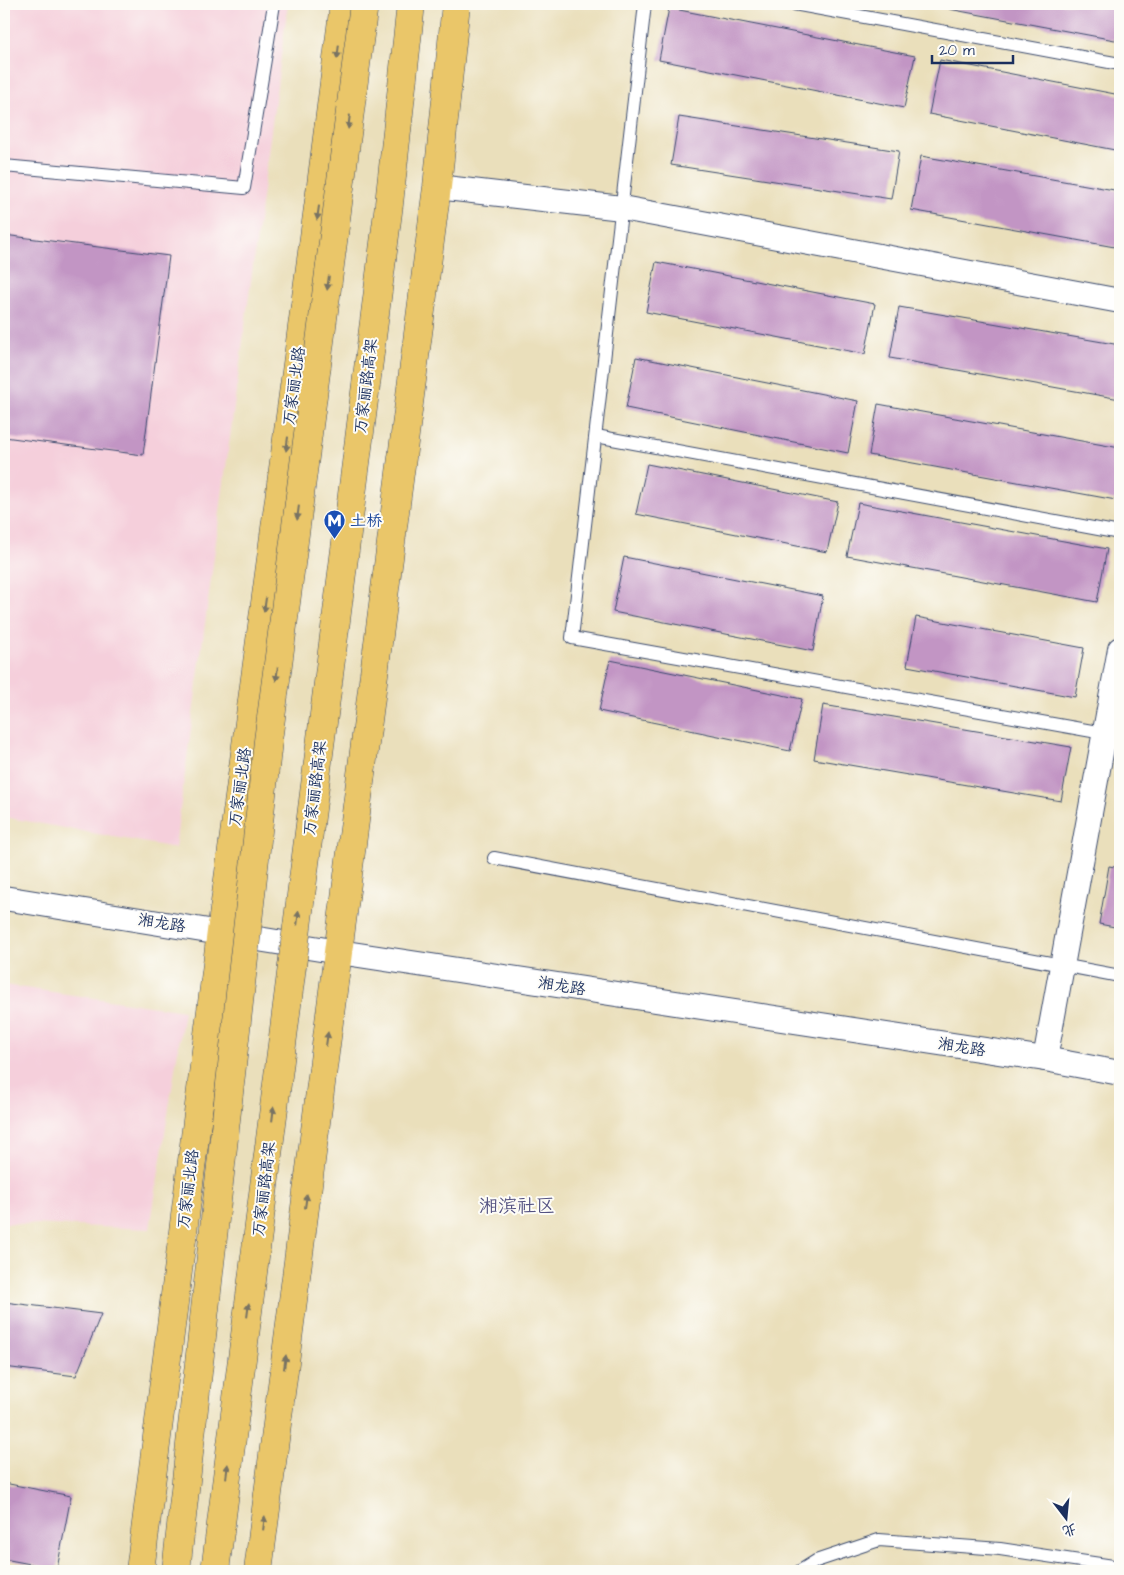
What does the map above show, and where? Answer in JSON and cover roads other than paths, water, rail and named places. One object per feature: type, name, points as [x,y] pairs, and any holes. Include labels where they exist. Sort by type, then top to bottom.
[{"type":"main road","name":"万家丽北路","points":[[140,1571],[221,932],[322,185],[344,4]]},
{"type":"main road","points":[[176,1571],[268,741],[364,4]]},
{"type":"main road","name":"万家丽路高架","points":[[215,1571],[389,204],[411,4]]},
{"type":"main road","points":[[258,1571],[437,187],[456,4]]},
{"type":"main road","points":[[160,1571],[203,1321]]},
{"type":"street","points":[[437,187],[622,208],[1120,300]]},
{"type":"street","points":[[1045,1059],[1062,965],[1112,734],[1120,649]]},
{"type":"street","name":"湘龙路","points":[[4,898],[339,952],[1045,1059],[1120,1073]]},
{"type":"lane","points":[[4,166],[244,188],[274,4]]},
{"type":"lane","points":[[645,4],[572,638],[1112,734]]},
{"type":"lane","points":[[794,4],[1120,64]]},
{"type":"lane","points":[[596,436],[1120,533]]},
{"type":"lane","points":[[494,858],[1120,976]]},
{"type":"lane","points":[[800,1571],[816,1561],[879,1540],[1000,1549],[1120,1567]]},
{"type":"place","name":"土桥","points":[[334,540]]},
{"type":"district","name":"湘滨社区","points":[[517,1206]]}]
